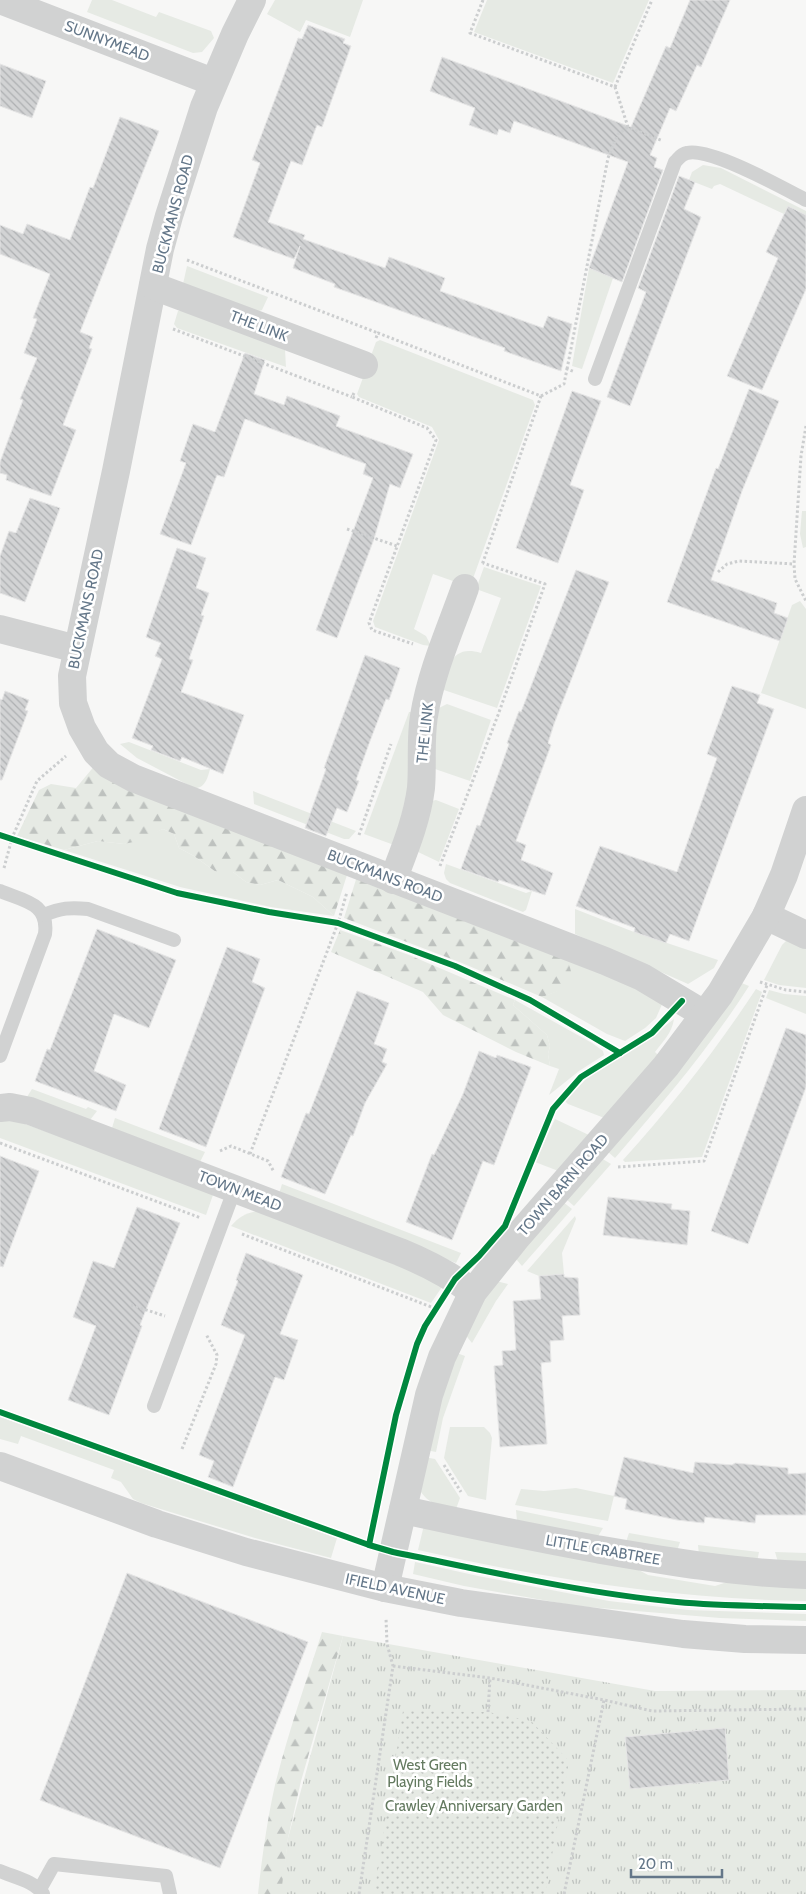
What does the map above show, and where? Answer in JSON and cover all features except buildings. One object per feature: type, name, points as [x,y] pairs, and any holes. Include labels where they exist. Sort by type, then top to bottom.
[{"type":"street","name":"SUNNYMEAD","points":[[0,0],[213,82]]},
{"type":"street","name":"BUCKMANS ROAD","points":[[252,0],[213,82],[160,249],[116,471],[72,676],[74,703],[82,728],[96,752],[109,765],[133,778],[605,961],[642,978],[704,1014]]},
{"type":"street","name":"THE LINK","points":[[153,286],[364,365]]},
{"type":"street","name":"THE LINK","points":[[393,880],[408,838],[420,790],[424,716],[442,651],[465,588]]},
{"type":"street","points":[[0,629],[77,649]]},
{"type":"street","name":"TOWN BARN ROAD","points":[[385,1588],[429,1394],[457,1324],[464,1286],[517,1238],[666,1066],[725,986],[766,916],[784,875],[806,810]]},
{"type":"street","points":[[766,916],[806,935]]},
{"type":"street","name":"TOWN MEAD","points":[[0,1108],[10,1107],[30,1111],[235,1188],[431,1265],[464,1286]]},
{"type":"street","name":"IFIELD AVENUE","points":[[0,1466],[157,1524],[246,1552],[385,1588],[461,1603],[683,1634],[745,1639],[806,1640]]},
{"type":"street","name":"LITTLE CRABTREE","points":[[403,1510],[497,1531],[682,1564],[734,1571],[806,1574]]},
{"type":"lane","points":[[595,379],[675,162],[680,156],[688,153],[710,155],[806,200]]},
{"type":"lane","points":[[0,891],[39,908],[44,915],[46,924],[45,934],[0,1056]]},
{"type":"lane","points":[[44,915],[60,908],[88,909],[174,940]]},
{"type":"lane","points":[[154,1406],[235,1188]]},
{"type":"lane","points":[[0,1871],[41,1892],[54,1864],[166,1876],[170,1894]]},
{"type":"path","points":[[483,0],[470,34],[615,86]]},
{"type":"path","points":[[628,127],[615,86],[652,0]]},
{"type":"path","points":[[628,127],[668,143],[680,156]]},
{"type":"path","points":[[465,588],[472,591],[541,396],[564,384],[608,158],[618,134],[628,127]]},
{"type":"path","points":[[160,249],[541,396]]},
{"type":"path","points":[[146,319],[352,397],[427,428],[436,440],[369,623],[372,630],[424,649],[442,651]]},
{"type":"path","points":[[352,397],[378,334]]},
{"type":"path","points":[[567,370],[595,379]]},
{"type":"path","points":[[806,426],[801,456],[794,564],[795,580],[806,601]]},
{"type":"path","points":[[347,529],[397,546]]},
{"type":"path","points":[[718,572],[727,564],[739,561],[794,564]]},
{"type":"path","points":[[430,894],[545,584],[482,563]]},
{"type":"path","points":[[250,1154],[338,923],[357,842],[392,741]]},
{"type":"path","points":[[2,876],[9,837],[37,781],[73,750],[96,752]]},
{"type":"path","points":[[9,837],[21,841]]},
{"type":"path","points":[[329,922],[347,926]]},
{"type":"path","points":[[613,1167],[704,1162],[767,985]]},
{"type":"path","points":[[430,1317],[464,1286]]},
{"type":"path","points":[[416,1452],[439,1456],[464,1498]]},
{"type":"path","points":[[360,1894],[393,1666],[387,1644],[385,1588]]},
{"type":"path","points":[[393,1666],[490,1678],[652,1711],[806,1709]]},
{"type":"path","points":[[488,1712],[490,1678]]},
{"type":"path","points":[[564,1894],[604,1700]]},
{"type":"green space","points":[[92,0],[112,0],[156,17],[159,12],[211,31],[214,38],[202,52],[193,53],[87,12]]},
{"type":"green space","points":[[275,0],[363,0],[350,37],[306,20],[300,32],[267,14]]},
{"type":"green space","points":[[487,0],[649,0],[613,83],[474,32]]},
{"type":"green space","points":[[703,165],[721,168],[806,211],[806,215],[788,206],[784,214],[720,184],[712,189],[689,180],[692,172]]},
{"type":"green space","points":[[187,266],[268,297],[262,310],[252,313],[183,284]]},
{"type":"green space","points":[[589,268],[613,278],[582,369],[572,366]]},
{"type":"green space","points":[[185,310],[285,350],[286,367],[177,328],[174,324],[178,311]]},
{"type":"green space","points":[[380,340],[533,400],[535,405],[470,587],[433,574],[414,629],[426,636],[431,646],[423,645],[375,627],[373,621],[439,440],[432,427],[359,397],[357,394],[376,342]]},
{"type":"green space","points":[[802,511],[806,511],[806,547],[803,548],[800,534]]},
{"type":"green space","points":[[484,567],[541,586],[497,708],[441,689],[449,666],[457,655],[471,651],[481,653],[501,598],[476,589]]},
{"type":"green space","points":[[800,601],[806,609],[806,709],[761,693],[792,605]]},
{"type":"green space","points":[[447,704],[491,720],[470,781],[435,769],[435,737],[439,708]]},
{"type":"green space","points":[[409,712],[414,712],[412,775],[394,845],[364,834]]},
{"type":"green space","points":[[129,742],[201,770],[210,769],[207,779],[201,787],[194,788],[137,758],[120,744]]},
{"type":"green space","points":[[96,764],[347,875],[334,916],[313,897],[278,880],[260,885],[246,882],[233,872],[216,872],[179,848],[174,834],[163,829],[138,841],[124,844],[98,841],[64,850],[17,836],[39,790],[51,784],[76,788]]},
{"type":"green space","points":[[253,791],[356,831],[349,839],[344,839],[254,804]]},
{"type":"green space","points":[[436,800],[459,809],[439,862],[416,851],[432,801]]},
{"type":"green space","points":[[163,829],[174,834],[179,848],[216,872],[233,872],[246,882],[260,885],[278,880],[313,897],[334,916],[271,907],[180,887],[64,850],[98,841],[124,844]]},
{"type":"green space","points":[[446,864],[526,893],[532,891],[526,910],[523,912],[450,883],[444,873]]},
{"type":"green space","points":[[358,873],[563,954],[571,970],[570,987],[542,997],[462,963],[344,918]]},
{"type":"green space","points":[[575,909],[634,932],[718,960],[714,968],[688,984],[575,934]]},
{"type":"green space","points":[[340,930],[409,955],[515,1000],[513,1005],[547,1035],[550,1046],[548,1054],[550,1066],[516,1052],[443,1015],[423,992],[331,952]]},
{"type":"green space","points":[[787,940],[806,947],[806,988],[779,985],[764,980],[782,945]]},
{"type":"green space","points":[[563,954],[663,1002],[656,1018],[625,1041],[607,1034],[542,997],[570,986]]},
{"type":"green space","points":[[739,982],[749,986],[718,1032],[685,1075],[615,1158],[607,1151]]},
{"type":"green space","points":[[756,989],[762,992],[702,1157],[625,1162],[623,1160],[659,1119],[709,1056]]},
{"type":"green space","points":[[769,990],[784,994],[806,996],[806,1014],[766,998]]},
{"type":"green space","points":[[515,1000],[592,1043],[603,1051],[604,1055],[579,1071],[549,1095],[559,1069],[550,1066],[548,1054],[550,1046],[547,1035],[513,1005]]},
{"type":"green space","points":[[674,1019],[669,1033],[655,1052],[659,1056],[607,1119],[568,1104],[565,1101],[588,1077],[642,1044]]},
{"type":"green space","points":[[32,1089],[86,1109],[88,1107],[97,1111],[90,1120],[27,1097]]},
{"type":"green space","points":[[0,1115],[214,1192],[206,1215],[0,1138]]},
{"type":"green space","points":[[115,1118],[205,1152],[200,1162],[112,1128]]},
{"type":"green space","points":[[555,1119],[591,1136],[561,1172],[535,1162]]},
{"type":"green space","points":[[601,1158],[611,1164],[574,1206],[566,1199]]},
{"type":"green space","points":[[282,1184],[461,1253],[456,1263],[279,1194]]},
{"type":"green space","points":[[563,1202],[572,1209],[522,1266],[517,1260],[517,1256]]},
{"type":"green space","points":[[258,1211],[410,1269],[442,1287],[431,1303],[231,1226],[243,1216]]},
{"type":"green space","points":[[575,1216],[576,1219],[562,1253],[564,1274],[539,1276],[527,1271]]},
{"type":"green space","points":[[496,1281],[508,1284],[472,1343],[464,1333]]},
{"type":"green space","points":[[454,1352],[465,1356],[443,1418],[436,1452],[426,1450]]},
{"type":"green space","points":[[0,1417],[337,1538],[331,1558],[255,1538],[141,1503],[133,1499],[121,1482],[111,1478],[114,1470],[21,1436],[18,1444],[0,1439]]},
{"type":"green space","points":[[450,1427],[484,1427],[490,1433],[492,1438],[486,1500],[468,1496],[444,1458]]},
{"type":"green space","points":[[424,1457],[435,1459],[460,1498],[456,1509],[432,1502],[421,1492]]},
{"type":"green space","points":[[576,1488],[614,1496],[608,1521],[515,1505],[521,1489],[544,1491]]},
{"type":"green space","points":[[516,1510],[603,1528],[597,1538],[517,1521]]},
{"type":"green space","points":[[424,1525],[626,1563],[648,1575],[715,1586],[730,1581],[806,1586],[806,1601],[659,1592],[514,1570],[418,1550]]},
{"type":"green space","points":[[629,1533],[680,1542],[676,1554],[626,1542]]},
{"type":"green space","points":[[698,1545],[759,1552],[757,1562],[699,1555]]},
{"type":"green space","points":[[775,1552],[806,1553],[806,1564],[778,1562]]},
{"type":"green space","points":[[415,1562],[609,1601],[688,1610],[806,1614],[806,1621],[720,1618],[576,1606],[464,1586],[413,1574]]},
{"type":"green space","points":[[322,1632],[343,1636],[301,1781],[288,1838],[282,1894],[258,1894],[265,1839],[275,1785],[291,1727]]},
{"type":"green space","name":"West Green Playing Fields","points":[[343,1636],[655,1691],[806,1690],[806,1894],[281,1894],[288,1838]]},
{"type":"green space","name":"Crawley Anniversary Garden","points":[[403,1711],[488,1712],[531,1721],[569,1761],[545,1894],[374,1894]]},
{"type":"cycle path","points":[[0,835],[177,893],[269,912],[338,923],[455,966],[530,1000],[620,1053]]},
{"type":"cycle path","points":[[369,1545],[396,1415],[417,1344],[425,1326],[455,1279],[479,1256],[505,1226],[553,1109],[581,1077],[652,1033],[682,1001]]},
{"type":"cycle path","points":[[0,1412],[393,1552],[535,1581],[641,1598],[741,1606],[806,1607]]}]
